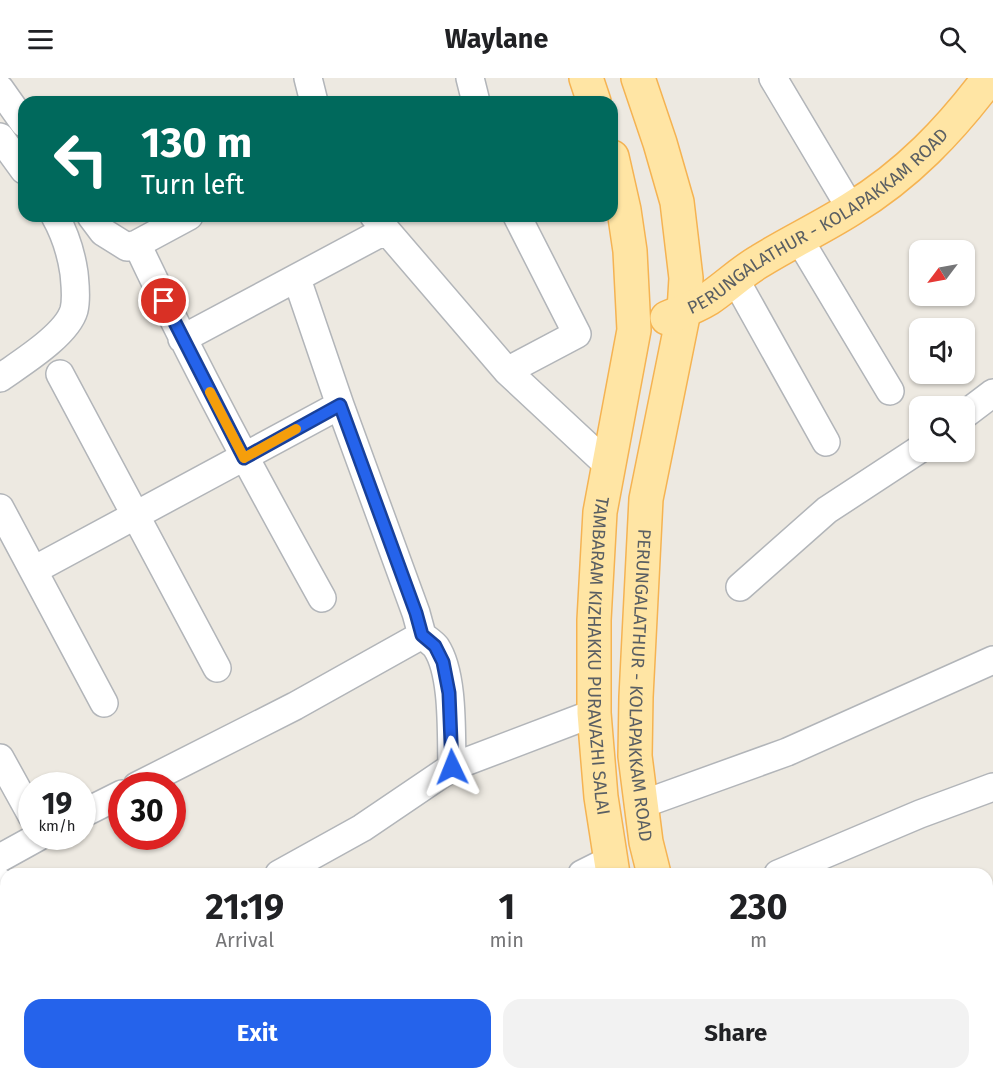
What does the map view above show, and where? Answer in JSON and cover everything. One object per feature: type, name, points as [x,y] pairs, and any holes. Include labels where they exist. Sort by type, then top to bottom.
[{"type":"main road","points":[[586,78],[592,96]]},
{"type":"main road","points":[[634,330],[684,311],[686,278],[677,202],[638,78]]},
{"type":"main road","name":"PERUNGALATHUR - KOLAPAKKAM ROAD","points":[[652,868],[640,805],[635,756],[646,499],[684,311],[708,299],[758,262],[851,209],[913,164],[960,117],[989,78]]},
{"type":"main road","name":"TAMBARAM KIZHAKKU PURAVAZHI SALAI","points":[[602,868],[601,797],[594,713],[594,620],[600,512],[634,330],[630,251],[618,184]]},
{"type":"street","points":[[308,78],[312,96]]},
{"type":"street","points":[[470,78],[474,96]]},
{"type":"street","points":[[773,78],[851,209]]},
{"type":"street","points":[[0,89],[18,114]]},
{"type":"street","points":[[0,137],[18,162]]},
{"type":"street","points":[[0,378],[50,341],[66,324],[74,310],[76,285],[72,258],[58,222]]},
{"type":"street","points":[[96,222],[104,231],[127,247],[178,222]]},
{"type":"street","points":[[507,371],[577,334],[521,222]]},
{"type":"street","points":[[182,339],[297,279],[380,223],[507,371],[609,466]]},
{"type":"street","points":[[799,239],[890,391]]},
{"type":"street","points":[[137,244],[182,339],[244,458],[322,598]]},
{"type":"street","points":[[297,279],[422,635],[435,646],[443,662],[449,693],[452,767]]},
{"type":"street","points":[[735,279],[826,442]]},
{"type":"street","points":[[60,374],[217,668]]},
{"type":"street","points":[[975,407],[993,393]]},
{"type":"street","points":[[34,570],[340,405]]},
{"type":"street","points":[[740,587],[827,510],[909,456]]},
{"type":"street","points":[[0,508],[104,703]]},
{"type":"street","points":[[165,772],[295,706],[422,635]]},
{"type":"street","points":[[640,805],[787,752],[993,660]]},
{"type":"street","points":[[290,868],[362,828],[452,767],[594,713]]},
{"type":"street","points":[[0,758],[18,791]]},
{"type":"street","points":[[792,868],[920,814],[993,787]]},
{"type":"street","points":[[0,858],[18,848]]},
{"type":"slow traffic","points":[[210,392],[244,458],[296,429]]},
{"type":"route","points":[[164,301],[244,458],[340,405],[422,635],[435,646],[443,662],[449,693],[452,767]]}]
